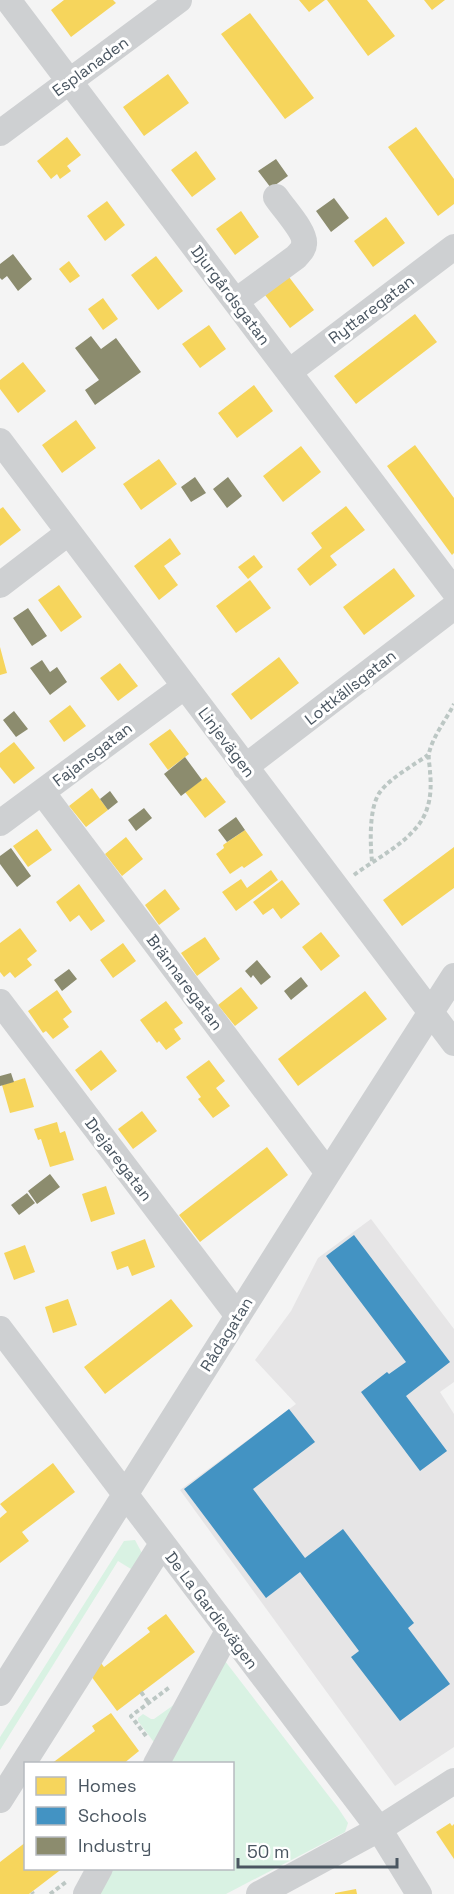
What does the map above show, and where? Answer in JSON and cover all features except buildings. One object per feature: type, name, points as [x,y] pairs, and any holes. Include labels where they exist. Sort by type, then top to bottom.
[{"type":"street","name":"Djurgårdsgatan","points":[[8,0],[454,591]]},
{"type":"street","name":"Esplanaden","points":[[0,133],[180,0]]},
{"type":"street","points":[[236,301],[296,257],[305,244],[303,235],[276,197]]},
{"type":"street","name":"Ryttaregatan","points":[[289,372],[454,247]]},
{"type":"street","name":"Linjevägen","points":[[0,441],[454,1043]]},
{"type":"street","points":[[0,585],[68,533]]},
{"type":"street","name":"Lottkällsgatan","points":[[245,767],[454,607]]},
{"type":"street","name":"Fajansgatan","points":[[0,823],[184,686]]},
{"type":"street","name":"Brännaregatan","points":[[42,792],[328,1173]]},
{"type":"street","name":"Rådagatan","points":[[0,1693],[454,976]]},
{"type":"street","name":"Drejaregatan","points":[[0,1002],[238,1316]]},
{"type":"street","name":"De La Gardievägen","points":[[0,1329],[379,1829],[419,1894]]},
{"type":"street","points":[[24,1762],[162,1544]]},
{"type":"street","points":[[157,1762],[228,1631]]},
{"type":"street","points":[[0,1800],[24,1762]]},
{"type":"street","points":[[259,1894],[379,1829],[454,1781]]},
{"type":"street","points":[[86,1894],[98,1870]]},
{"type":"path","points":[[336,888],[417,827],[430,800],[431,774],[428,755],[454,704]]},
{"type":"path","points":[[372,861],[371,845],[376,798],[391,781],[428,755]]},
{"type":"path","points":[[141,1692],[149,1702]]},
{"type":"shaded area","points":[[371,1219],[454,1329],[454,1382],[440,1392],[454,1414],[454,1747],[395,1786],[180,1490],[296,1404],[255,1360],[291,1311],[318,1258]]},
{"type":"green space","points":[[135,1540],[144,1557],[131,1569],[118,1561],[0,1750],[0,1737],[124,1541]]},
{"type":"green space","points":[[225,1661],[338,1808],[348,1823],[345,1832],[226,1894],[93,1894],[107,1870],[234,1870],[234,1762],[167,1762]]},
{"type":"green space","points":[[182,1699],[156,1745],[138,1718],[143,1714],[154,1719]]}]
